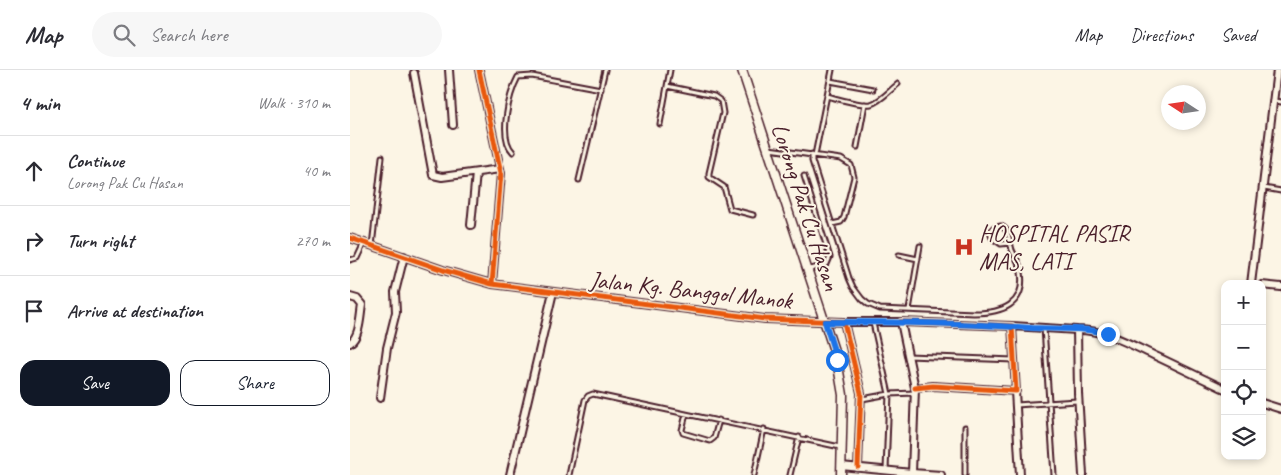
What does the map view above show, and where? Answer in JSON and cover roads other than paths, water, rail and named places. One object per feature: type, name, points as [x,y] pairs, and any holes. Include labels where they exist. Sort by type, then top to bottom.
[{"type":"street","points":[[449,70],[453,125]]},
{"type":"street","points":[[478,70],[500,169],[492,284]]},
{"type":"street","name":"Lorong Pak Cu Hasan","points":[[742,70],[766,148],[825,322],[840,377],[843,395],[841,475]]},
{"type":"street","points":[[1252,280],[1277,70]]},
{"type":"street","points":[[414,73],[433,175],[442,178],[500,169]]},
{"type":"street","points":[[471,225],[476,172]]},
{"type":"street","name":"Jalan Kg. Banggol Manok","points":[[350,238],[443,270],[492,284],[765,319],[825,322],[901,322],[1092,330],[1108,334],[1221,387]]},
{"type":"street","points":[[380,398],[387,348],[396,312],[395,292],[404,256]]},
{"type":"street","points":[[1266,285],[1281,287]]},
{"type":"street","points":[[510,475],[552,292]]},
{"type":"street","points":[[350,297],[360,301],[362,305],[357,334],[350,343]]},
{"type":"street","points":[[844,322],[860,385],[858,467]]},
{"type":"street","points":[[901,322],[915,391],[912,473]]},
{"type":"street","points":[[1012,326],[1020,475]]},
{"type":"street","points":[[1077,330],[1083,475]]},
{"type":"street","points":[[915,391],[933,386],[1015,391]]},
{"type":"street","points":[[1266,404],[1281,409]]},
{"type":"street","points":[[841,466],[941,475]]},
{"type":"lane","points":[[513,152],[507,143],[505,128],[513,86],[518,76],[516,70]]},
{"type":"lane","points":[[580,180],[605,70]]},
{"type":"lane","points":[[660,124],[670,70]]},
{"type":"lane","points":[[832,70],[812,161],[846,270],[858,294],[868,304],[880,309],[987,313],[1003,310],[1018,297],[1021,280],[1020,266],[1010,243],[1009,235],[1004,228],[997,226],[993,228],[990,235],[992,238],[1000,244],[1010,243]]},
{"type":"lane","points":[[518,76],[532,76],[601,89]]},
{"type":"lane","points":[[830,81],[873,89]]},
{"type":"lane","points":[[827,96],[865,104],[874,103],[898,84]]},
{"type":"lane","points":[[668,86],[714,96],[721,101],[723,113],[709,177],[724,187],[730,209],[753,215]]},
{"type":"lane","points":[[1273,101],[1281,102]]},
{"type":"lane","points":[[858,147],[865,104]]},
{"type":"lane","points":[[766,148],[846,161],[851,165],[854,177],[844,217],[841,222],[831,224]]},
{"type":"lane","points":[[372,246],[382,157]]},
{"type":"lane","points":[[804,176],[830,254],[830,260],[827,264],[808,271]]},
{"type":"lane","points":[[1263,188],[1281,191]]},
{"type":"lane","points":[[350,260],[357,258],[364,243]]},
{"type":"lane","points":[[909,310],[920,246]]},
{"type":"lane","points":[[899,255],[918,259]]},
{"type":"lane","points":[[872,322],[889,394],[886,470]]},
{"type":"lane","points":[[1044,328],[1054,475]]},
{"type":"lane","points":[[908,356],[1014,360]]},
{"type":"lane","points":[[861,399],[915,391]]},
{"type":"lane","points":[[569,475],[586,400],[590,395],[719,420],[842,447]]},
{"type":"lane","points":[[1016,405],[1079,401]]},
{"type":"lane","points":[[686,414],[683,433],[710,441],[714,438],[719,420]]},
{"type":"lane","points":[[964,475],[965,427]]},
{"type":"lane","points":[[754,475],[764,430]]},
{"type":"lane","points":[[790,475],[799,437]]},
{"type":"place","name":"HOSPITAL PASIR MAS, LATI","points":[[964,247]]}]
